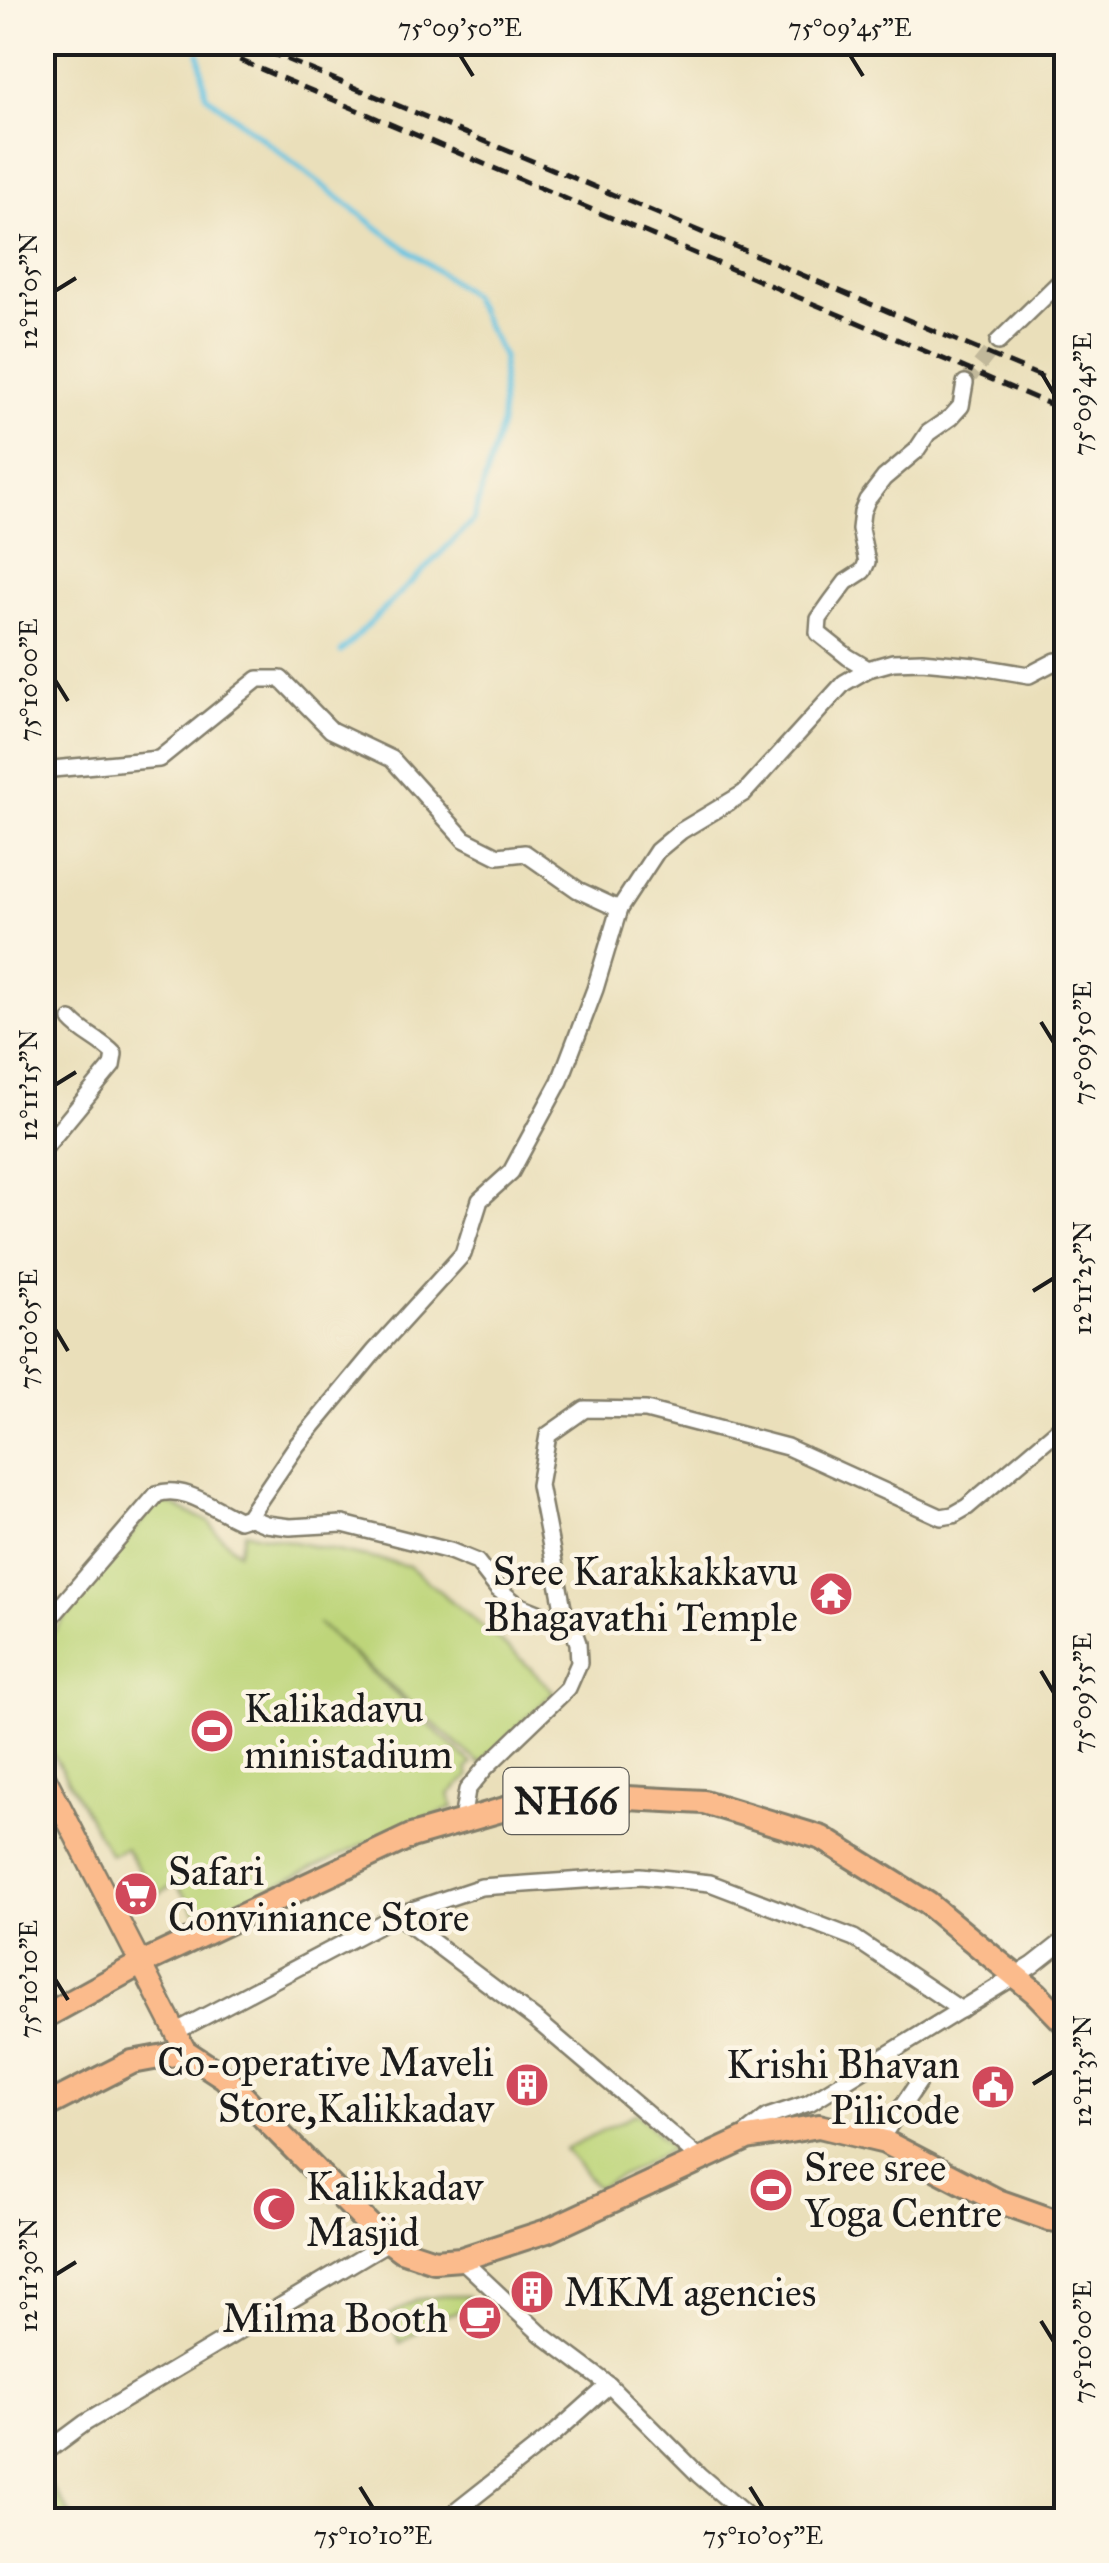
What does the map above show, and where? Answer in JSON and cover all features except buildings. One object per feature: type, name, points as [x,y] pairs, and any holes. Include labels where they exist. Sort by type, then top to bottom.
[{"type":"highway","name":"NH66","points":[[42,2018],[140,1964],[412,1836],[512,1807],[608,1797],[704,1802],[822,1838],[928,1904],[1036,1993],[1066,2024]]},
{"type":"highway","points":[[42,2108],[180,2042],[224,2077],[374,2230],[401,2250],[434,2261],[461,2259],[547,2231],[747,2138],[820,2126],[885,2142],[998,2202],[1049,2219],[1066,2220]]},
{"type":"main road","points":[[42,1771],[180,2042]]},
{"type":"street","points":[[998,342],[1066,276]]},
{"type":"street","points":[[868,669],[818,633],[819,619],[846,582],[863,571],[867,562],[860,528],[867,500],[884,478],[916,452],[928,433],[961,406],[965,383]]},
{"type":"street","points":[[42,1628],[157,1494],[170,1489],[239,1520],[248,1517],[296,1445],[375,1350],[463,1254],[480,1200],[511,1172],[560,1081],[595,989],[619,908],[656,851],[744,793],[844,683],[868,669],[892,662],[922,662],[1029,675],[1056,661],[1066,668]]},
{"type":"street","points":[[42,770],[159,759],[258,679],[281,679],[331,730],[392,759],[464,839],[498,856],[525,853],[578,890],[619,908]]},
{"type":"street","points":[[42,1151],[112,1066],[114,1054],[70,1020]]},
{"type":"street","points":[[462,1821],[466,1790],[568,1688],[580,1662],[572,1623],[562,1608],[539,1486],[548,1435],[584,1409],[646,1410],[787,1447],[941,1516],[967,1508],[1065,1428]]},
{"type":"street","points":[[248,1517],[290,1527],[343,1524],[450,1551],[477,1562],[498,1589],[518,1606],[556,1616],[562,1608]]},
{"type":"street","points":[[180,2042],[397,1916],[481,1887],[641,1876],[710,1883],[854,1938],[961,2010]]},
{"type":"street","points":[[397,1916],[535,2019],[700,2159]]},
{"type":"street","points":[[747,2138],[747,2132],[767,2117],[809,2104],[1016,1976],[1066,1939]]},
{"type":"street","points":[[885,2142],[885,2132],[920,2080]]},
{"type":"street","points":[[42,2455],[85,2423],[388,2242]]},
{"type":"street","points":[[461,2259],[542,2334],[609,2385],[745,2518]]},
{"type":"street","points":[[446,2520],[609,2385]]},
{"type":"green space","points":[[160,1499],[209,1522],[238,1552],[245,1532],[409,1566],[519,1657],[554,1692],[480,1764],[318,1623],[472,1764],[467,1768],[469,1776],[449,1794],[453,1808],[239,1902],[198,1914],[175,1883],[156,1896],[125,1848],[110,1855],[43,1737],[42,1646]]},
{"type":"green space","points":[[637,2113],[672,2149],[597,2188],[565,2149]]},
{"type":"green space","points":[[468,2296],[465,2310],[441,2316],[400,2343],[387,2317],[415,2300]]},
{"type":"green space","points":[[44,2476],[74,2520],[43,2520]]},
{"type":"waterway","points":[[199,53],[206,95],[470,294],[503,357],[501,424],[473,521],[341,652]]},
{"type":"tunnel","points":[[965,383],[998,342]]},
{"type":"railway","points":[[197,42],[1066,411]]},
{"type":"railway","points":[[244,42],[1066,387]]},
{"type":"place","name":"Sree Karakkakkavu Bhagavathi Temple","points":[[831,1594]]},
{"type":"place","name":"Kalikadavu ministadium","points":[[212,1731]]},
{"type":"place","name":"Safari Conviniance Store","points":[[136,1894]]},
{"type":"place","name":"Co-operative Maveli Store,Kalikkadav","points":[[527,2085]]},
{"type":"place","name":"Krishi Bhavan Pilicode","points":[[993,2087]]},
{"type":"place","name":"Sree sree Yoga Centre","points":[[771,2190]]},
{"type":"place","name":"Kalikkadav Masjid","points":[[274,2209]]},
{"type":"place","name":"MKM agencies","points":[[532,2292]]},
{"type":"place","name":"Milma Booth","points":[[480,2318]]}]
